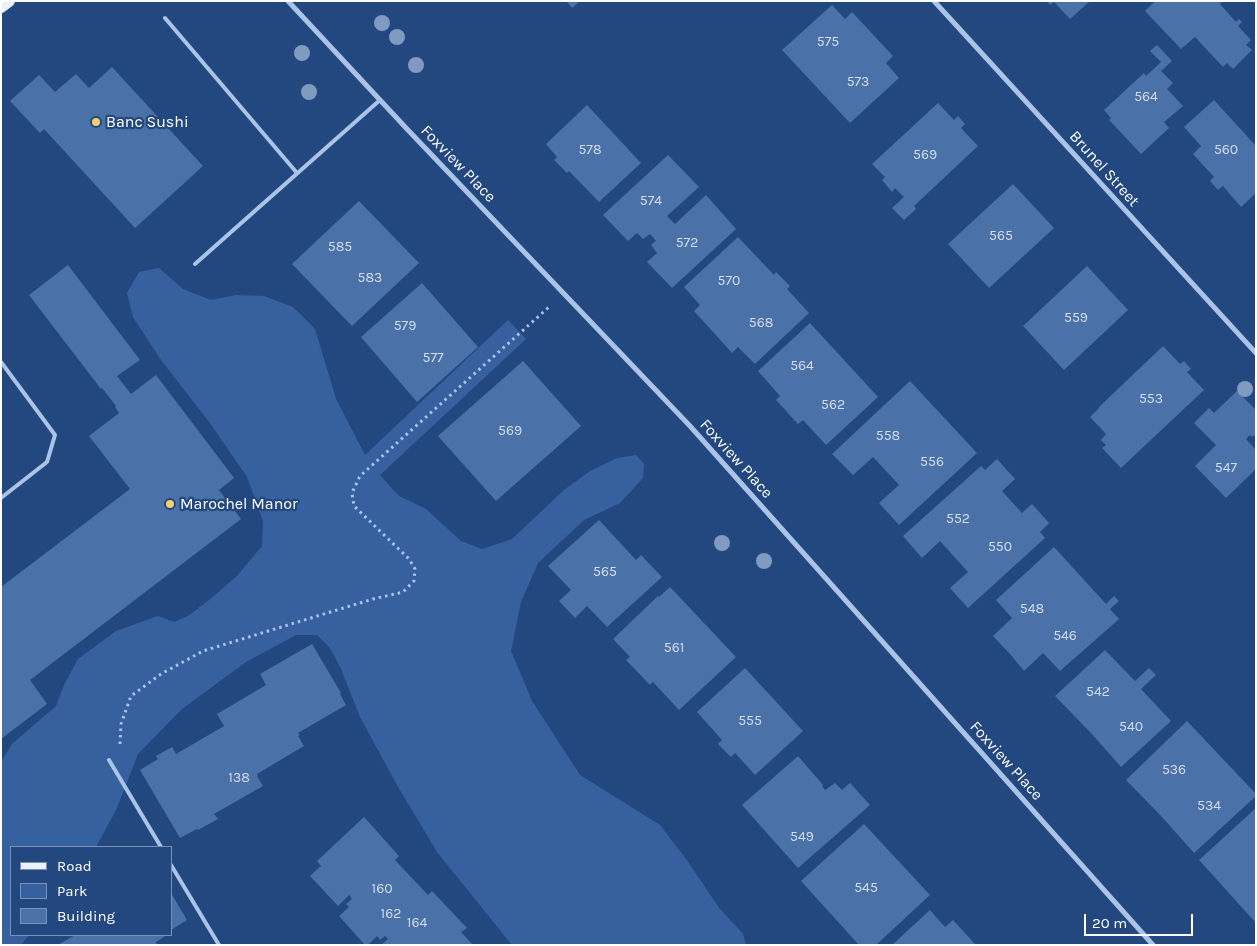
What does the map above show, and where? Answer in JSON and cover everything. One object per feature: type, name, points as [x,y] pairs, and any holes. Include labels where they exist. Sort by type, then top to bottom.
[{"type":"main road","points":[[1,7],[10,1]]},
{"type":"street","name":"Foxview Place","points":[[288,1],[690,426],[1153,945]]},
{"type":"street","name":"Brunel Street","points":[[934,1],[1256,353]]},
{"type":"lane","points":[[165,18],[297,173]]},
{"type":"lane","points":[[195,264],[380,100]]},
{"type":"lane","points":[[1,362],[55,435],[47,462],[1,498]]},
{"type":"lane","points":[[109,760],[160,846]]},
{"type":"lane","points":[[172,867],[219,945]]},
{"type":"path","points":[[124,752],[120,744],[121,724],[131,696],[161,674],[203,651],[373,599],[403,592],[414,581],[415,569],[409,559],[354,506],[352,493],[360,476],[564,293]]},
{"type":"green space","points":[[159,268],[183,289],[211,300],[236,295],[264,296],[293,307],[315,329],[336,399],[365,455],[508,320],[526,339],[380,475],[399,496],[426,509],[461,541],[482,549],[512,539],[564,490],[590,471],[617,458],[636,455],[644,464],[643,478],[620,503],[584,520],[538,563],[521,602],[511,651],[532,701],[580,775],[660,825],[720,909],[743,934],[746,945],[512,945],[437,852],[398,787],[360,717],[341,669],[330,648],[317,635],[296,635],[246,662],[182,709],[138,754],[116,810],[97,846],[10,846],[10,936],[28,936],[21,945],[1,945],[1,762],[12,744],[56,706],[65,683],[78,659],[116,631],[158,616],[174,622],[188,616],[237,576],[262,546],[263,521],[247,477],[210,423],[161,360],[133,317],[127,293],[139,272]]},
{"type":"building","points":[[566,1],[580,1],[572,8]]},
{"type":"building","points":[[1047,1],[1090,1],[1070,19],[1054,2],[1050,5]]},
{"type":"building","points":[[1155,1],[1223,1],[1220,4],[1236,22],[1239,19],[1242,22],[1238,26],[1251,40],[1246,45],[1252,50],[1233,69],[1227,63],[1223,67],[1195,37],[1181,49],[1145,11]]},
{"type":"building","points":[[832,5],[845,19],[852,12],[893,56],[886,63],[899,78],[850,123],[782,50]]},
{"type":"building","points":[[1157,45],[1172,61],[1161,71],[1173,83],[1167,89],[1183,106],[1164,122],[1169,128],[1141,154],[1109,120],[1111,118],[1104,110],[1144,73],[1146,76],[1161,62],[1150,51]]},
{"type":"building","points":[[112,67],[203,166],[135,228],[44,129],[40,133],[10,101],[39,75],[55,92],[76,74],[89,88]]},
{"type":"building","points":[[1214,100],[1256,146],[1256,193],[1241,207],[1223,186],[1218,190],[1210,181],[1214,177],[1193,154],[1201,146],[1184,127]]},
{"type":"building","points":[[938,103],[954,120],[958,116],[965,124],[961,128],[978,146],[914,206],[916,209],[904,220],[892,208],[904,197],[895,188],[892,192],[882,180],[885,177],[872,164]]},
{"type":"building","points":[[587,105],[641,163],[599,202],[569,171],[567,173],[554,160],[557,157],[546,144]]},
{"type":"building","points":[[668,155],[699,187],[667,216],[675,224],[706,195],[736,229],[672,288],[647,262],[657,253],[651,245],[656,241],[650,234],[643,239],[637,233],[628,241],[603,215]]},
{"type":"building","points":[[1013,184],[1054,228],[989,288],[948,244]]},
{"type":"building","points":[[359,201],[419,263],[352,326],[292,264]]},
{"type":"building","points":[[738,237],[774,275],[776,272],[790,286],[787,289],[809,313],[755,364],[738,347],[732,353],[694,311],[700,305],[684,287]]},
{"type":"building","name":"Marochel Manor","points":[[68,265],[140,360],[117,376],[131,394],[156,375],[234,478],[219,490],[241,519],[30,680],[47,704],[1,739],[1,587],[130,489],[89,436],[119,413],[116,406],[29,295]]},
{"type":"building","points":[[1087,266],[1128,310],[1064,370],[1023,326]]},
{"type":"building","points":[[422,283],[478,347],[417,402],[361,337]]},
{"type":"building","points":[[810,323],[878,397],[826,445],[803,420],[798,424],[776,400],[780,396],[758,371]]},
{"type":"building","points":[[1163,346],[1180,364],[1184,361],[1191,369],[1187,372],[1204,390],[1121,468],[1102,448],[1106,445],[1101,440],[1106,434],[1090,417]]},
{"type":"building","points":[[523,361],[581,426],[496,501],[438,436]]},
{"type":"building","points":[[910,381],[977,453],[899,525],[879,503],[899,485],[873,457],[853,475],[832,454]]},
{"type":"building","points":[[1237,391],[1256,410],[1256,434],[1252,437],[1250,435],[1246,439],[1256,450],[1256,469],[1226,498],[1195,466],[1216,445],[1194,423],[1209,408],[1214,413]]},
{"type":"building","points":[[997,459],[1015,479],[1002,491],[1022,513],[1032,504],[1049,523],[1040,532],[1045,538],[968,608],[950,588],[968,572],[940,541],[922,558],[903,536],[981,466],[985,470]]},
{"type":"building","points":[[599,520],[636,560],[641,555],[662,577],[607,627],[587,606],[575,618],[559,601],[571,590],[548,566]]},
{"type":"building","points":[[1054,547],[1106,604],[1114,596],[1119,601],[1110,609],[1119,619],[1060,671],[1043,653],[1024,671],[993,636],[1012,618],[996,600]]},
{"type":"building","points":[[670,587],[736,657],[679,710],[653,682],[650,685],[626,660],[630,657],[613,639]]},
{"type":"building","points":[[312,644],[346,705],[298,733],[304,746],[257,774],[263,786],[214,814],[218,819],[180,838],[140,770],[158,759],[156,756],[172,747],[176,754],[224,726],[217,714],[266,685],[260,674]]},
{"type":"building","points":[[1105,650],[1135,681],[1149,668],[1156,675],[1141,689],[1171,721],[1121,767],[1055,696]]},
{"type":"building","points":[[745,668],[803,731],[755,775],[735,753],[731,757],[718,744],[722,740],[697,712]]},
{"type":"building","points":[[1187,721],[1256,794],[1194,853],[1126,780]]},
{"type":"building","points":[[798,756],[823,785],[825,790],[835,783],[842,790],[850,783],[870,805],[798,868],[742,805]]},
{"type":"building","points":[[1256,808],[1256,923],[1199,860]]},
{"type":"building","points":[[364,817],[399,856],[395,860],[428,895],[432,891],[467,928],[461,932],[473,945],[381,945],[388,939],[385,936],[380,940],[377,936],[368,945],[365,945],[339,916],[349,907],[346,904],[352,899],[349,895],[338,906],[310,876],[321,866],[317,861]]},
{"type":"building","points":[[864,824],[930,895],[876,945],[859,945],[801,881]]},
{"type":"building","points":[[172,895],[187,920],[172,929]]},
{"type":"building","points":[[930,910],[945,927],[953,920],[976,945],[892,945]]},
{"type":"building","points":[[73,936],[165,936],[156,942],[157,945],[58,945]]},
{"type":"place","name":"Banc Sushi","points":[[96,122]]},
{"type":"place","name":"Marochel Manor","points":[[170,504]]}]
